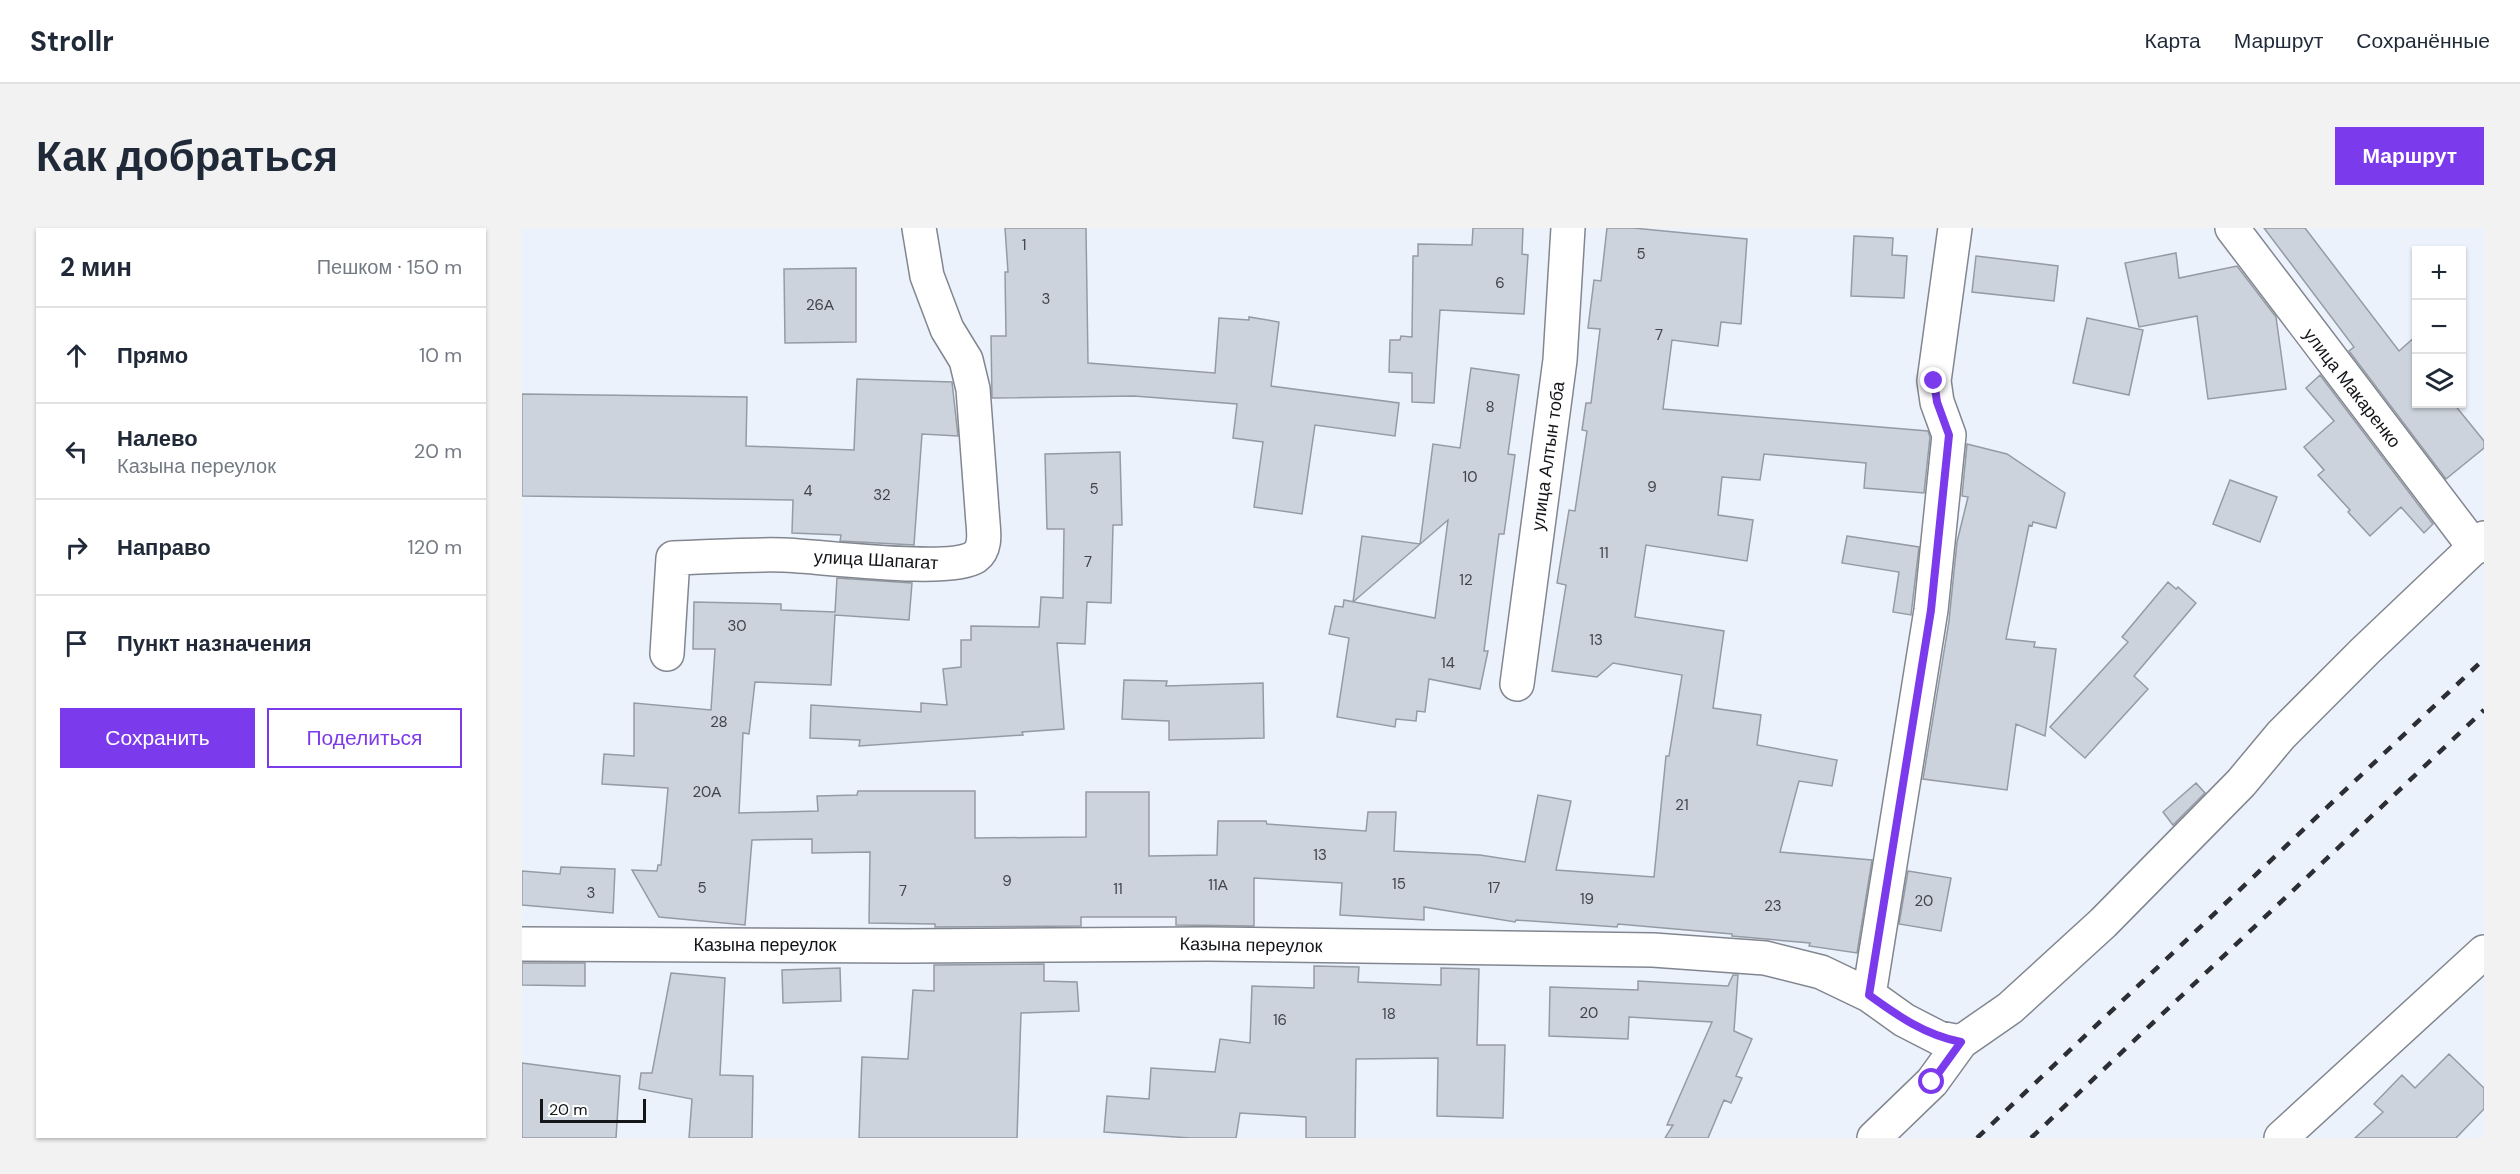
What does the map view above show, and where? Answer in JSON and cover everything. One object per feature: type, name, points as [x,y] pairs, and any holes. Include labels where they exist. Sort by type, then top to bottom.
[{"type":"street","name":"улица Шапагат","points":[[667,654],[673,558],[782,555],[931,564],[973,558],[981,552],[984,523],[973,389],[966,360],[948,329],[927,276],[919,228]]},
{"type":"street","name":"улица Алтын тоба","points":[[1517,684],[1560,360],[1568,228]]},
{"type":"street","points":[[1869,995],[1931,610],[1949,435],[1937,402],[1934,381],[1955,228]]},
{"type":"street","name":"улица Макаренко","points":[[2232,228],[2479,543]]},
{"type":"street","points":[[1874,1138],[1932,1082],[1961,1042],[2010,1008],[2103,923],[2241,783],[2281,735],[2365,651],[2479,543]]},
{"type":"street","name":"Казына переулок","points":[[522,944],[881,946],[1208,944],[1653,951],[1765,958],[1821,972],[1869,995],[1904,1020],[1939,1038],[1961,1042]]},
{"type":"street","points":[[2281,1138],[2484,952]]},
{"type":"building","points":[[1005,228],[1086,228],[1088,363],[1215,373],[1219,318],[1249,320],[1249,317],[1279,322],[1271,386],[1399,403],[1395,436],[1315,425],[1302,514],[1254,507],[1263,442],[1233,438],[1237,404],[1134,396],[992,398],[991,336],[1006,336],[1005,272],[1008,272]]},
{"type":"building","points":[[1473,228],[1523,228],[1522,254],[1528,255],[1524,314],[1440,310],[1434,403],[1412,402],[1412,373],[1389,372],[1390,340],[1400,340],[1401,336],[1412,337],[1413,256],[1418,256],[1418,244],[1472,245]]},
{"type":"building","points":[[1607,228],[1633,228],[1747,239],[1741,324],[1721,322],[1718,346],[1672,340],[1663,409],[1928,431],[1930,437],[1924,493],[1864,488],[1866,463],[1764,454],[1760,480],[1722,477],[1718,515],[1753,520],[1747,561],[1646,545],[1635,617],[1724,631],[1713,708],[1761,715],[1757,745],[1837,760],[1832,786],[1799,781],[1780,852],[1872,860],[1857,953],[1809,946],[1810,943],[1732,936],[1732,934],[1618,924],[1617,927],[1516,920],[1515,922],[1424,907],[1424,920],[1340,915],[1342,883],[1254,878],[1254,926],[1176,925],[1176,917],[1081,917],[1081,926],[935,927],[935,924],[869,923],[870,852],[812,853],[812,839],[752,840],[745,925],[659,917],[632,870],[657,871],[658,865],[661,865],[668,788],[602,784],[604,754],[634,756],[634,703],[711,710],[715,649],[693,649],[694,602],[781,604],[781,610],[835,612],[837,578],[912,583],[909,620],[835,615],[831,685],[755,682],[749,734],[743,733],[739,813],[818,811],[817,796],[857,795],[858,791],[975,791],[975,838],[1086,837],[1086,792],[1149,792],[1149,856],[1217,855],[1218,821],[1266,821],[1267,824],[1366,831],[1368,812],[1396,812],[1394,851],[1480,855],[1525,862],[1538,795],[1571,801],[1556,870],[1654,877],[1666,756],[1669,756],[1682,675],[1613,663],[1597,677],[1552,671],[1566,585],[1557,583],[1569,510],[1575,511],[1587,431],[1582,430],[1586,403],[1591,403],[1600,329],[1588,328],[1594,280],[1601,281]]},
{"type":"building","points":[[2264,228],[2305,228],[2399,351],[2412,340],[2412,408],[2457,408],[2484,441],[2484,448],[2446,479],[2349,351],[2354,347]]},
{"type":"building","points":[[1854,236],[1893,238],[1892,255],[1907,256],[1904,298],[1851,296]]},
{"type":"building","points":[[2176,253],[2179,278],[2237,266],[2276,317],[2286,389],[2208,399],[2197,316],[2139,327],[2125,263]]},
{"type":"building","points":[[1976,256],[2058,266],[2054,301],[1972,292]]},
{"type":"building","points":[[856,268],[856,342],[785,343],[784,269]]},
{"type":"building","points":[[2087,318],[2143,330],[2129,395],[2073,383]]},
{"type":"building","points":[[1471,368],[1519,375],[1508,454],[1515,455],[1504,534],[1499,534],[1484,651],[1488,651],[1480,689],[1429,679],[1425,712],[1417,711],[1416,721],[1396,719],[1395,727],[1337,717],[1349,638],[1329,634],[1335,606],[1343,607],[1344,600],[1353,602],[1362,536],[1420,544],[1433,444],[1460,448]],"holes":[[[1448,520],[1435,618],[1353,602]]]},
{"type":"building","points":[[2320,375],[2433,524],[2424,533],[2401,507],[2370,536],[2318,475],[2324,470],[2304,447],[2334,421],[2306,388]]},
{"type":"building","points":[[857,379],[952,382],[958,436],[922,434],[914,545],[840,541],[841,535],[792,533],[793,500],[522,496],[522,394],[747,397],[746,446],[854,450]]},
{"type":"building","points":[[1967,444],[2007,454],[2065,493],[2056,528],[2033,522],[2032,526],[2029,525],[2006,639],[2035,642],[2034,647],[2056,649],[2045,736],[2016,724],[2007,790],[1923,779],[1949,621],[1957,542],[1968,497],[1962,496]]},
{"type":"building","points":[[1120,452],[1122,525],[1113,525],[1111,603],[1087,602],[1085,644],[1057,643],[1064,729],[1022,732],[1023,735],[859,746],[860,740],[810,738],[811,705],[921,712],[921,703],[947,705],[943,669],[961,667],[961,640],[971,640],[971,626],[1039,627],[1041,597],[1063,598],[1064,529],[1047,529],[1045,454]]},
{"type":"building","points":[[2230,480],[2277,497],[2260,542],[2213,524]]},
{"type":"building","points":[[1847,536],[1919,547],[1911,615],[1893,612],[1899,572],[1842,563]]},
{"type":"building","points":[[2168,582],[2176,589],[2178,587],[2196,603],[2134,676],[2148,689],[2085,758],[2050,727],[2128,642],[2122,637]]},
{"type":"building","points":[[1124,680],[1167,681],[1166,686],[1263,683],[1264,738],[1169,740],[1169,721],[1122,719]]},
{"type":"building","points":[[2196,783],[2205,793],[2173,825],[2163,812]]},
{"type":"building","points":[[561,867],[615,869],[613,913],[522,905],[522,871],[560,874]]},
{"type":"building","points":[[1908,871],[1951,878],[1941,931],[1899,924]]},
{"type":"building","points":[[522,963],[585,963],[585,986],[522,985]]},
{"type":"building","points":[[1044,964],[1044,981],[1077,982],[1079,1011],[1021,1013],[1017,1138],[859,1138],[862,1057],[908,1059],[913,990],[934,991],[934,965]]},
{"type":"building","points":[[1314,966],[1359,967],[1358,982],[1441,985],[1441,968],[1479,969],[1477,1045],[1505,1045],[1503,1118],[1437,1116],[1438,1058],[1356,1059],[1355,1138],[1306,1138],[1306,1117],[1240,1113],[1236,1138],[1190,1138],[1104,1132],[1107,1096],[1149,1099],[1151,1068],[1215,1072],[1220,1039],[1250,1043],[1252,986],[1314,988]]},
{"type":"building","points":[[840,968],[841,1001],[783,1003],[782,970]]},
{"type":"building","points":[[671,973],[725,978],[720,1075],[753,1076],[752,1138],[689,1138],[692,1099],[639,1089],[641,1073],[652,1073]]},
{"type":"building","points":[[1733,975],[1738,975],[1734,1031],[1752,1039],[1736,1076],[1742,1078],[1731,1103],[1724,1100],[1708,1138],[1665,1138],[1673,1125],[1667,1125],[1712,1022],[1629,1017],[1628,1039],[1549,1036],[1550,987],[1638,990],[1638,981],[1728,986]]},
{"type":"building","points":[[2449,1054],[2484,1088],[2484,1109],[2456,1138],[2355,1138],[2383,1112],[2374,1104],[2402,1075],[2415,1088]]},
{"type":"building","points":[[522,1063],[620,1076],[616,1138],[522,1138]]},
{"type":"railway","points":[[1977,1138],[2484,659]]},
{"type":"railway","points":[[2031,1138],[2484,710]]},
{"type":"route","points":[[1932,1082],[1961,1042],[1939,1038],[1904,1020],[1869,995],[1931,610],[1949,435],[1937,402],[1934,381]]}]
